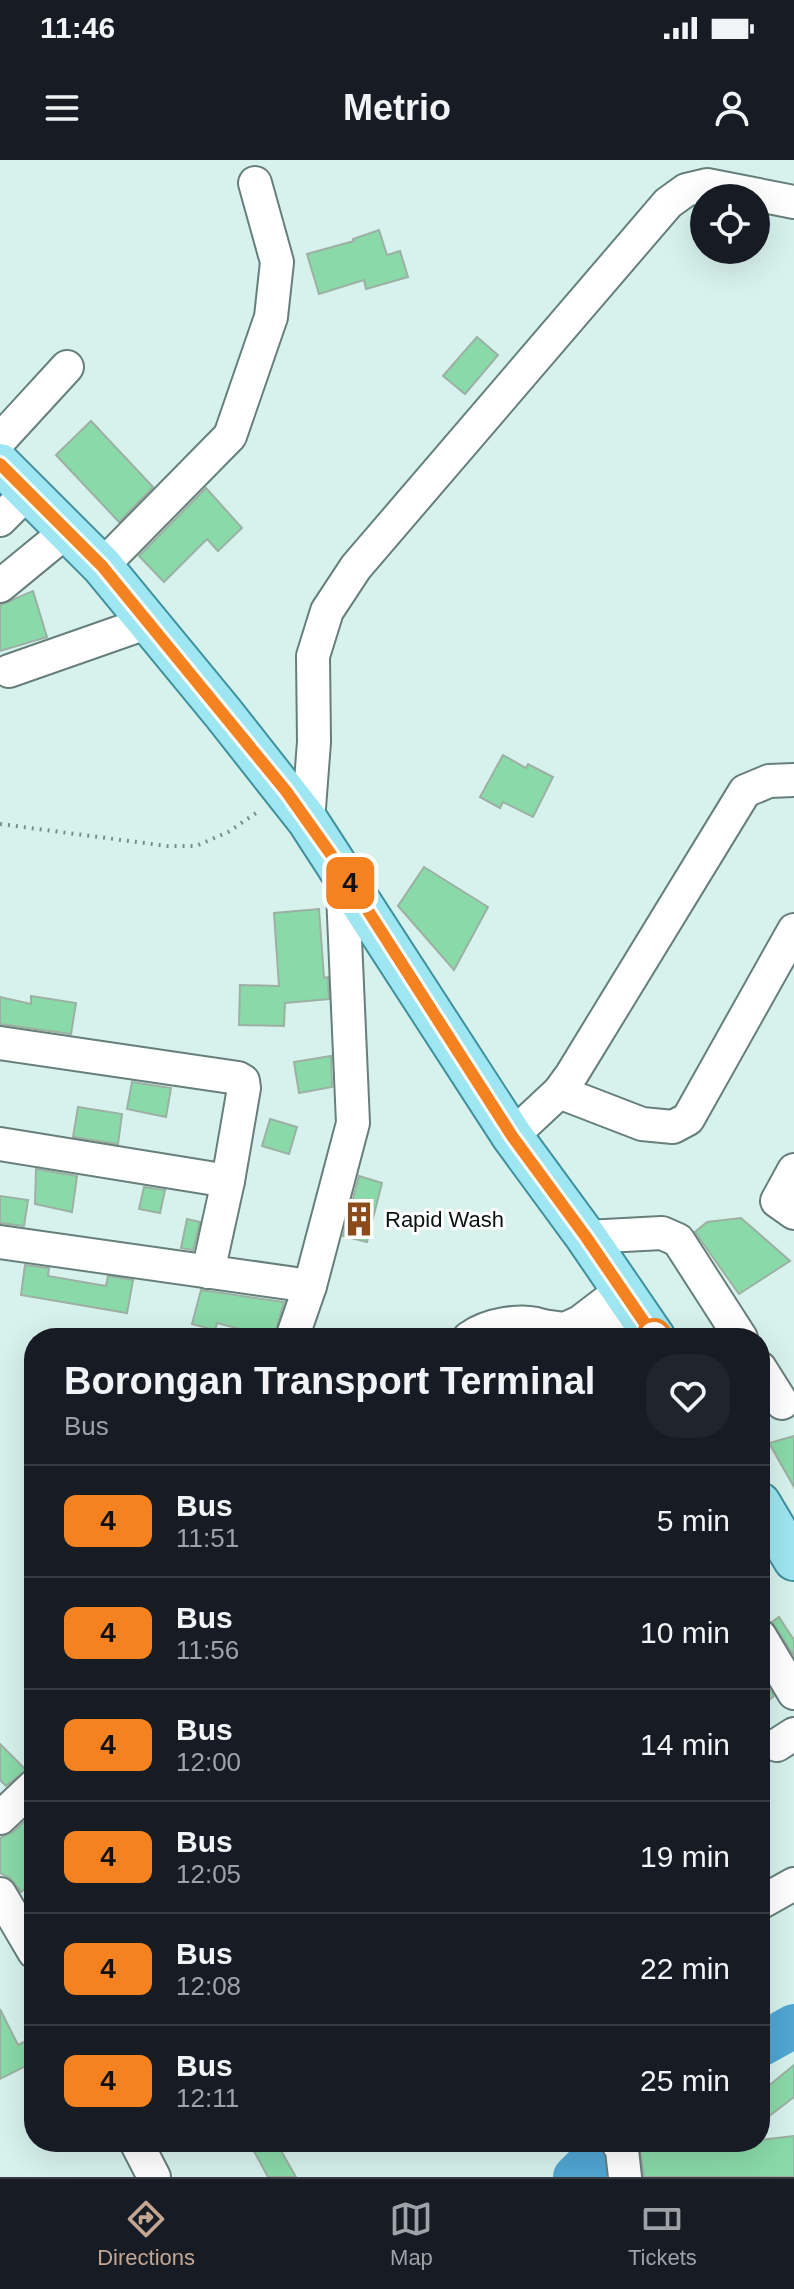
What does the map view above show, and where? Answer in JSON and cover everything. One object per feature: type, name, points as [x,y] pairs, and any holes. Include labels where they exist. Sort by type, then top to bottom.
[{"type":"main road","points":[[0,464],[102,566],[297,806],[342,870],[512,1136],[638,1312]]},
{"type":"main road","points":[[770,1520],[794,1560]]},
{"type":"street","points":[[686,190],[698,160]]},
{"type":"street","points":[[102,566],[230,436],[271,317],[277,262],[255,183]]},
{"type":"street","points":[[297,806],[314,742],[313,656],[327,611],[366,556],[668,203],[686,190],[707,185],[794,202]]},
{"type":"street","points":[[0,440],[67,367]]},
{"type":"street","points":[[0,520],[28,492]]},
{"type":"street","points":[[0,586],[67,531]]},
{"type":"street","points":[[9,671],[149,622]]},
{"type":"street","points":[[512,1136],[559,1092],[572,1074],[745,791],[769,781],[794,780]]},
{"type":"street","points":[[295,1328],[310,1286],[353,1123],[342,870]]},
{"type":"street","points":[[559,1092],[642,1124],[673,1127],[688,1119],[794,930]]},
{"type":"street","points":[[0,1043],[243,1081],[228,1181],[208,1272]]},
{"type":"street","points":[[0,1144],[228,1181]]},
{"type":"street","points":[[794,1170],[777,1201],[794,1213]]},
{"type":"street","points":[[586,1237],[662,1233],[678,1240],[735,1328]]},
{"type":"street","points":[[0,1242],[310,1286]]},
{"type":"street","points":[[567,1328],[580,1322],[638,1312]]},
{"type":"street","points":[[613,1328],[638,1312]]},
{"type":"street","points":[[492,1328],[523,1323],[539,1328]]},
{"type":"street","points":[[770,1628],[794,1665]]},
{"type":"street","points":[[770,1653],[794,1693]]},
{"type":"street","points":[[0,1818],[24,1795]]},
{"type":"street","points":[[770,1897],[794,1884]]},
{"type":"street","points":[[0,1894],[24,1935]]},
{"type":"street","points":[[141,2152],[154,2177]]},
{"type":"path","points":[[0,824],[167,846],[196,846],[297,806]]},
{"type":"building","points":[[379,230],[387,255],[400,251],[408,277],[366,289],[364,280],[319,294],[307,254],[354,241]]},
{"type":"building","points":[[477,337],[498,355],[465,394],[443,376]]},
{"type":"building","points":[[91,421],[153,487],[119,522],[56,455]]},
{"type":"building","points":[[206,488],[242,528],[218,551],[207,539],[164,582],[139,556]]},
{"type":"building","points":[[33,591],[47,637],[0,651],[0,605]]},
{"type":"building","points":[[503,755],[526,768],[528,764],[553,777],[533,817],[503,802],[500,808],[480,797]]},
{"type":"building","points":[[424,867],[488,907],[454,970],[398,906]]},
{"type":"building","points":[[319,909],[324,978],[328,977],[329,999],[285,1003],[284,1026],[239,1025],[240,985],[279,986],[274,913]]},
{"type":"building","points":[[31,996],[76,1003],[71,1034],[0,1024],[0,997],[31,1004]]},
{"type":"building","points":[[331,1056],[332,1087],[299,1093],[294,1062]]},
{"type":"building","points":[[132,1082],[171,1088],[166,1117],[127,1109]]},
{"type":"building","points":[[78,1107],[122,1114],[118,1144],[73,1137]]},
{"type":"building","points":[[270,1119],[297,1127],[289,1154],[262,1146]]},
{"type":"building","points":[[36,1169],[77,1176],[72,1212],[35,1204]]},
{"type":"building","name":"Rapid Wash","points":[[359,1176],[382,1183],[367,1242],[343,1236]]},
{"type":"building","points":[[144,1187],[165,1190],[160,1213],[139,1209]]},
{"type":"building","points":[[0,1196],[28,1200],[24,1226],[0,1223]]},
{"type":"building","points":[[741,1218],[790,1261],[739,1294],[695,1232],[707,1222]]},
{"type":"building","points":[[187,1219],[200,1222],[193,1250],[181,1248]]},
{"type":"building","points":[[25,1265],[49,1268],[48,1276],[106,1286],[108,1276],[133,1280],[127,1313],[21,1295]]},
{"type":"building","points":[[201,1290],[284,1302],[277,1328],[236,1328],[217,1323],[216,1328],[207,1328],[192,1324]]},
{"type":"building","points":[[794,1436],[794,1487],[770,1445]]},
{"type":"building","points":[[779,1617],[794,1640],[794,1656],[772,1622]]},
{"type":"building","points":[[0,1744],[24,1772],[6,1786],[0,1780]]},
{"type":"building","points":[[24,1822],[24,1890],[21,1892],[10,1878],[0,1873],[0,1838],[13,1832]]},
{"type":"building","points":[[0,2009],[18,2045],[24,2042],[24,2067],[0,2079]]},
{"type":"building","points":[[794,2065],[794,2097],[770,2115],[770,2085]]},
{"type":"building","points":[[794,2136],[794,2177],[644,2177],[640,2152],[770,2152],[770,2139]]},
{"type":"building","points":[[254,2152],[282,2152],[296,2177],[268,2177]]},
{"type":"waterway","points":[[770,2039],[794,2026]]},
{"type":"waterway","points":[[575,2177],[600,2152]]},
{"type":"bus line","name":"4","points":[[0,464],[102,566],[286,791],[342,870],[512,1136],[648,1328]]},
{"type":"place","name":"Rapid Wash","points":[[359,1219]]}]
